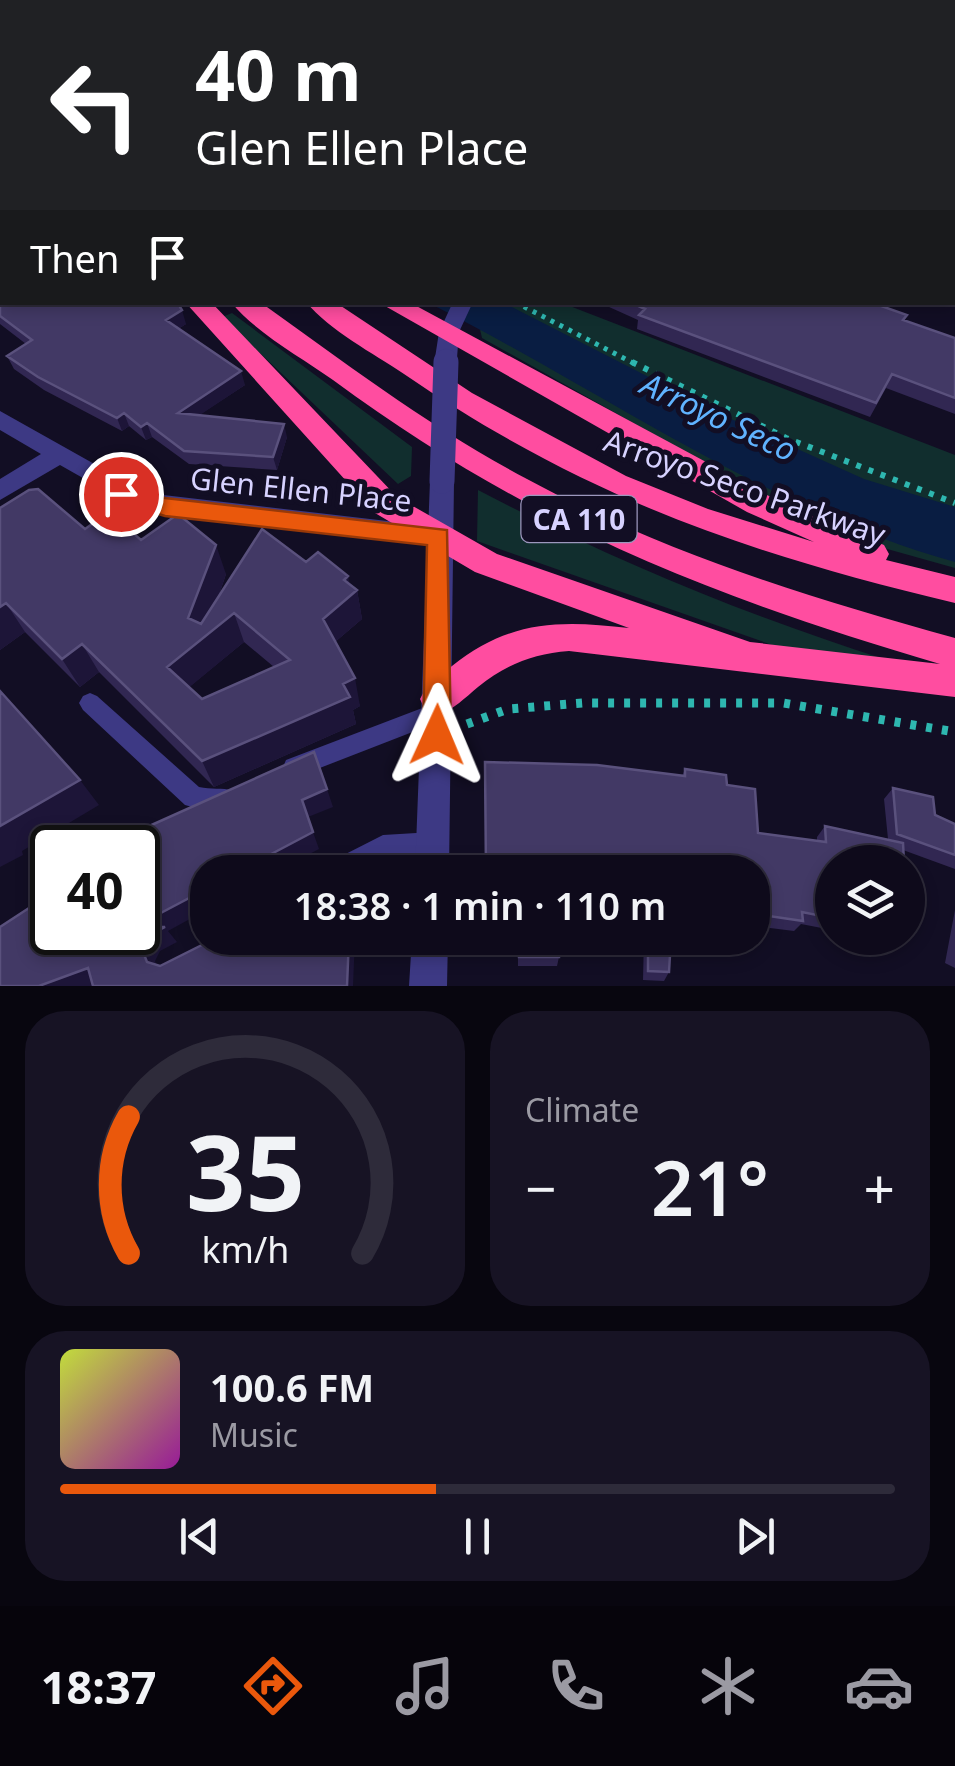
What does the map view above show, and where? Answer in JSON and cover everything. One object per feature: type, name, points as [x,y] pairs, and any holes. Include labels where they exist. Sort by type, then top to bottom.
[{"type":"highway","points":[[200,305],[386,504],[486,563],[744,654]]},
{"type":"highway","name":"CA 110","points":[[247,305],[456,452],[612,536],[728,584],[955,653]]},
{"type":"highway","name":"Arroyo Seco Parkway","points":[[322,305],[495,422],[618,485],[807,552],[955,589]]},
{"type":"highway","points":[[398,305],[453,326],[758,504],[955,589]]},
{"type":"highway","points":[[438,715],[503,648],[535,638],[569,636],[955,680]]},
{"type":"street","points":[[433,855],[439,537],[453,326]]},
{"type":"street","name":"Glen Ellen Place","points":[[0,420],[141,502],[439,537]]},
{"type":"street","points":[[0,491],[58,455]]},
{"type":"street","points":[[428,986],[429,955]]},
{"type":"lane","points":[[90,703],[193,797],[214,802],[244,791]]},
{"type":"lane","points":[[278,775],[329,751],[438,715]]},
{"type":"lane","points":[[367,855],[382,847],[419,855]]},
{"type":"path","points":[[521,305],[778,436],[861,471],[955,502]]},
{"type":"path","points":[[438,715],[583,703],[783,703],[955,732]]},
{"type":"green space","points":[[497,305],[567,305],[955,455],[955,568],[873,545],[742,484],[482,338],[479,325]]},
{"type":"green space","points":[[232,313],[412,447],[411,476],[398,484],[222,317]]},
{"type":"green space","points":[[478,490],[679,584],[887,660],[775,646],[477,541]]},
{"type":"water","name":"Arroyo Seco","points":[[433,305],[508,305],[729,418],[864,479],[955,507],[955,562],[817,512],[751,480]]},
{"type":"building","points":[[0,305],[179,305],[182,310],[166,320],[241,371],[178,413],[284,424],[273,457],[184,451],[147,423],[141,427],[124,413],[117,418],[38,377],[7,356],[32,340],[0,316]]},
{"type":"building","points":[[636,305],[879,305],[907,315],[903,320],[955,338],[955,398],[892,374],[876,403],[639,315],[645,309]]},
{"type":"building","points":[[38,489],[85,529],[102,517],[110,524],[118,520],[141,540],[178,514],[216,545],[188,618],[201,624],[262,529],[306,562],[318,552],[348,576],[344,580],[357,590],[323,619],[355,678],[343,684],[350,697],[202,761],[82,644],[62,659],[6,603],[0,607],[0,508],[29,490]],"holes":[[[234,613],[290,660],[202,699],[167,667]]]},
{"type":"building","points":[[0,691],[80,780],[0,826]]},
{"type":"building","points":[[314,752],[327,789],[302,800],[313,832],[269,855],[190,855],[190,898],[160,913],[160,825],[151,825]]},
{"type":"building","points":[[485,762],[597,765],[685,776],[685,769],[726,775],[727,785],[755,789],[758,833],[826,842],[825,826],[903,845],[815,845],[815,915],[802,912],[803,921],[770,916],[770,855],[486,855]]},
{"type":"building","points":[[893,788],[933,797],[935,815],[955,824],[955,855],[897,834]]},
{"type":"building","points":[[30,907],[30,955],[144,955],[147,962],[160,966],[190,951],[190,955],[348,955],[347,986],[93,986],[88,968],[39,986],[0,986],[0,927]]},
{"type":"building","points":[[519,955],[559,955],[559,957]]},
{"type":"building","points":[[648,955],[670,955],[669,972],[648,971]]},
{"type":"route","points":[[121,494],[165,507],[439,537],[437,735]]}]
